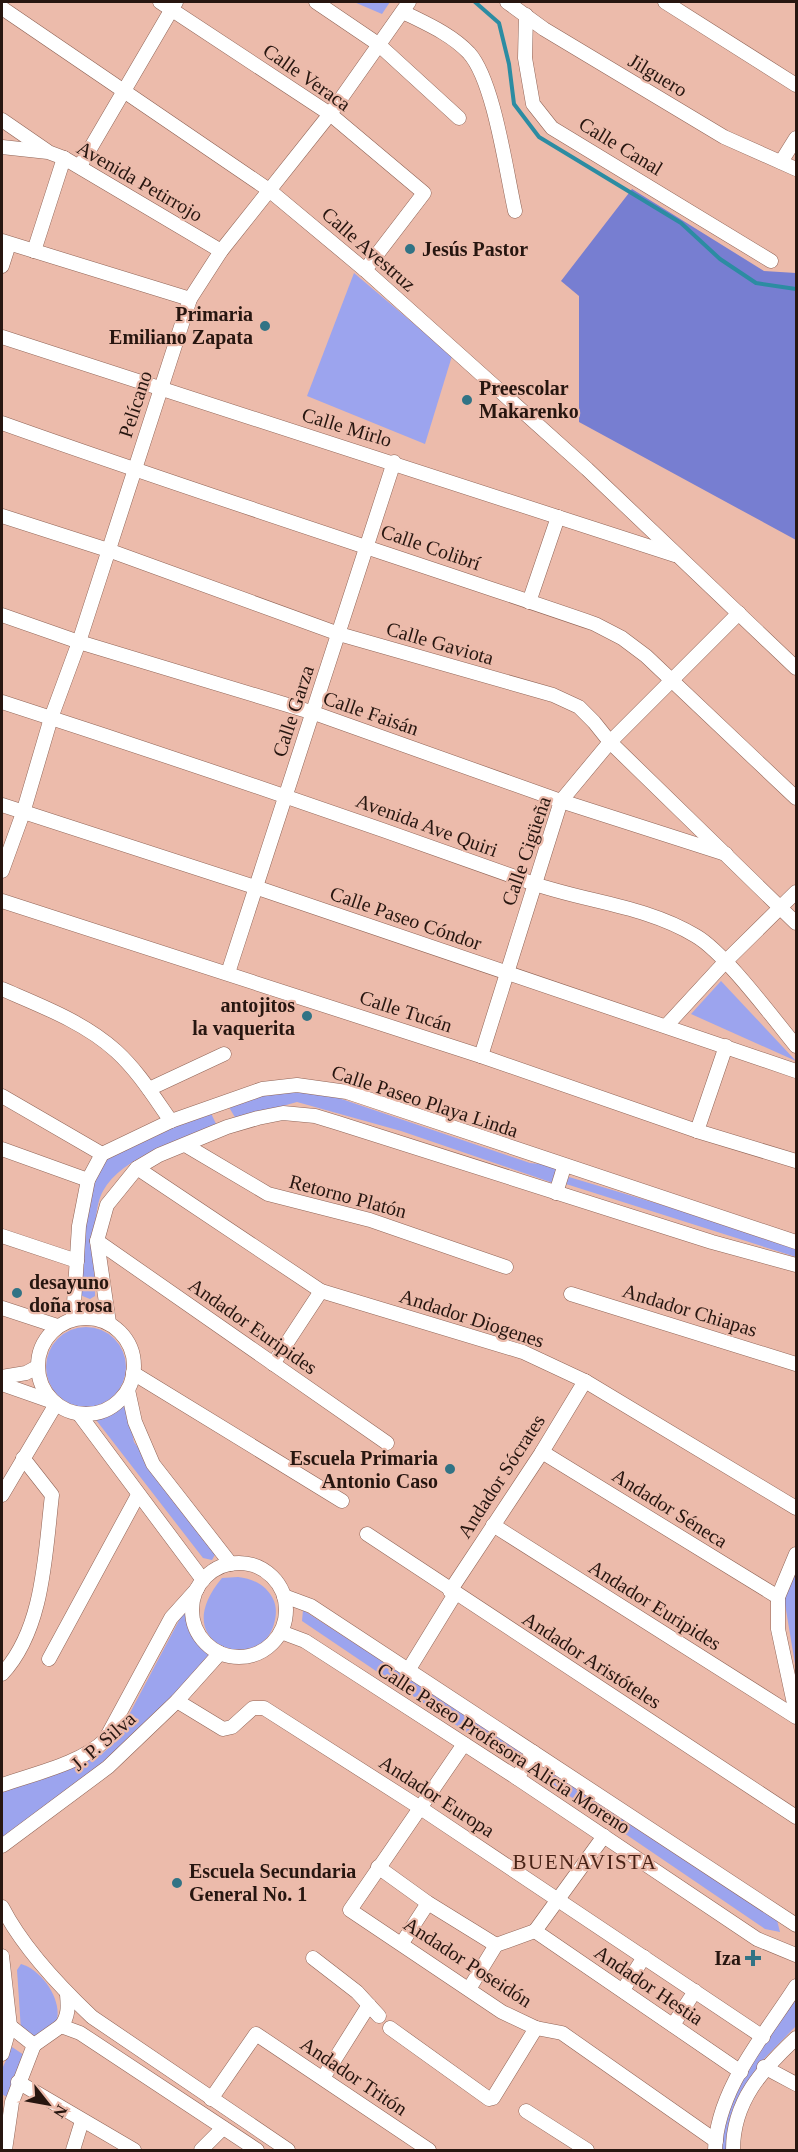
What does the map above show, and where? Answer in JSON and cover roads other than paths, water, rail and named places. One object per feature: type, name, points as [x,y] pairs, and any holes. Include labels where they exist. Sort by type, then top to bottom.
[{"type":"street","points":[[316,2],[378,44],[459,118]]},
{"type":"street","name":"Jilguero","points":[[507,2],[724,137],[796,169]]},
{"type":"street","points":[[665,2],[796,85]]},
{"type":"street","points":[[80,166],[169,4]]},
{"type":"street","name":"Calle Veraca","points":[[169,4],[330,114],[424,193],[365,270]]},
{"type":"street","points":[[406,7],[447,34],[470,54],[482,73],[492,100],[515,211]]},
{"type":"street","name":"Pelícano","points":[[2,871],[23,813],[51,718],[79,642],[190,300],[221,251],[330,114],[406,7]]},
{"type":"street","name":"Calle Avestruz","points":[[2,8],[269,190],[365,270],[587,469],[796,668]]},
{"type":"street","name":"Calle Canal","points":[[526,15],[525,58],[533,104],[552,128],[771,261]]},
{"type":"street","points":[[2,120],[48,152]]},
{"type":"street","points":[[781,162],[796,138]]},
{"type":"street","name":"Avenida Petirrojo","points":[[2,147],[48,152],[64,158],[221,251]]},
{"type":"street","points":[[34,251],[64,158]]},
{"type":"street","points":[[2,266],[5,242],[190,300]]},
{"type":"street","name":"Calle Mirlo","points":[[2,336],[680,557]]},
{"type":"street","name":"Calle Colibrí","points":[[2,423],[135,470],[368,546],[595,624],[622,638],[671,680],[796,798]]},
{"type":"street","name":"Calle Garza","points":[[228,973],[258,888],[394,462]]},
{"type":"street","name":"Calle Gaviota","points":[[2,516],[108,550],[339,634],[553,694],[579,707],[610,742],[796,923]]},
{"type":"street","points":[[530,602],[558,517]]},
{"type":"street","name":"Calle Cigüeña","points":[[481,1056],[505,972],[561,801],[610,742],[739,613]]},
{"type":"street","name":"Calle Faisán","points":[[2,615],[79,642],[314,713],[561,801],[726,854]]},
{"type":"street","name":"Avenida Ave Quiri","points":[[2,702],[286,795],[534,884],[666,920],[699,937],[725,963],[796,1046]]},
{"type":"street","name":"Calle Paseo Cóndor","points":[[2,805],[667,1025],[796,1071]]},
{"type":"street","points":[[667,1025],[796,892]]},
{"type":"street","name":"Calle Tucán","points":[[2,901],[481,1056],[697,1131],[796,1161]]},
{"type":"street","points":[[2,989],[62,1016],[101,1039],[125,1060],[171,1121]]},
{"type":"street","points":[[697,1131],[726,1046]]},
{"type":"street","points":[[149,1089],[224,1054]]},
{"type":"street","name":"Calle Paseo Playa Linda","points":[[102,1154],[171,1121],[262,1089],[297,1085],[323,1087],[358,1096],[564,1167],[796,1242]]},
{"type":"street","points":[[2,1096],[102,1154],[88,1180],[79,1226],[73,1319]]},
{"type":"street","points":[[216,1104],[227,1127]]},
{"type":"street","points":[[109,1323],[97,1241],[107,1205],[137,1168],[159,1155],[187,1146],[227,1127],[283,1113],[315,1116],[712,1242],[796,1265]]},
{"type":"street","name":"Retorno Platón","points":[[187,1146],[268,1194],[370,1221],[506,1267]]},
{"type":"street","points":[[2,1149],[88,1180]]},
{"type":"street","points":[[556,1193],[564,1167]]},
{"type":"street","name":"Andador Diogenes","points":[[137,1168],[321,1291],[523,1352],[585,1381],[796,1508]]},
{"type":"street","points":[[2,1236],[77,1261]]},
{"type":"street","name":"Andador Euripides","points":[[97,1241],[387,1443]]},
{"type":"street","points":[[273,1364],[321,1291]]},
{"type":"street","name":"Andador Chiapas","points":[[571,1294],[796,1364]]},
{"type":"street","points":[[2,1308],[57,1326]]},
{"type":"street","points":[[2,1384],[79,1414],[93,1414],[107,1409],[119,1401],[128,1390],[134,1361],[126,1339],[109,1323],[91,1318],[73,1319],[57,1326],[41,1348],[37,1367],[45,1392],[55,1403]]},
{"type":"street","points":[[2,1377],[26,1373],[37,1367]]},
{"type":"street","points":[[133,1373],[342,1502]]},
{"type":"street","name":"Andador Sócrates","points":[[409,1669],[493,1525],[542,1452],[585,1381]]},
{"type":"street","points":[[128,1390],[135,1422],[153,1464],[231,1564]]},
{"type":"street","points":[[2,1496],[55,1403]]},
{"type":"street","points":[[79,1414],[201,1584]]},
{"type":"street","name":"Andador Séneca","points":[[542,1452],[778,1598]]},
{"type":"street","points":[[2,1674],[14,1661],[25,1638],[36,1604],[52,1495],[24,1458]]},
{"type":"street","points":[[49,1659],[138,1495]]},
{"type":"street","name":"Andador Euripides","points":[[493,1525],[796,1715]]},
{"type":"street","name":"Andador Aristóteles","points":[[367,1534],[452,1593],[796,1817]]},
{"type":"street","points":[[796,1554],[778,1598],[778,1629],[796,1715]]},
{"type":"street","points":[[2,1785],[96,1750],[105,1740],[171,1618],[201,1584],[215,1570],[231,1564],[245,1563],[265,1571],[279,1585],[284,1596],[286,1613],[281,1632],[272,1644],[246,1657],[220,1653],[211,1648],[197,1631],[192,1609],[201,1584]]},
{"type":"street","name":"Calle Paseo Profesora Alicia Moreno","points":[[284,1596],[311,1606],[796,1925]]},
{"type":"street","name":"Calle Paseo Profesora Alicia Moreno","points":[[281,1632],[305,1641],[517,1778],[757,1939],[796,1955]]},
{"type":"street","name":"J. P. Silva","points":[[2,1846],[108,1767],[177,1701],[220,1653]]},
{"type":"street","name":"Andador Europa","points":[[177,1701],[223,1729],[232,1727],[253,1708],[264,1708],[419,1807],[763,2037]]},
{"type":"street","points":[[464,1744],[378,1867],[428,1903],[496,1945]]},
{"type":"street","points":[[517,1778],[533,1752]]},
{"type":"street","points":[[468,1989],[496,1945],[535,1931],[604,1836]]},
{"type":"street","name":"Andador Poseidón","points":[[378,1867],[350,1910],[502,2012],[536,2028],[562,2032],[715,2146]]},
{"type":"street","points":[[402,1943],[428,1903]]},
{"type":"street","points":[[3,1915],[67,1994],[92,2017],[288,2151]]},
{"type":"street","name":"Andador Hestia","points":[[535,1931],[741,2072]]},
{"type":"street","points":[[2,2054],[7,2017],[2,1957],[24,1942]]},
{"type":"street","points":[[623,1990],[644,1957]]},
{"type":"street","points":[[313,1958],[348,1985],[374,2011],[323,2078]]},
{"type":"street","points":[[715,2146],[729,2093],[796,1986]]},
{"type":"street","points":[[673,2025],[695,1991]]},
{"type":"street","points":[[5,2151],[7,2099],[18,2082],[34,2045],[61,2026],[69,2008],[67,1994]]},
{"type":"street","points":[[7,2017],[34,2045]]},
{"type":"street","points":[[61,2026],[97,2043],[257,2151]]},
{"type":"street","points":[[390,2028],[491,2099],[536,2028]]},
{"type":"street","name":"Andador Tritón","points":[[211,2099],[256,2034],[429,2151]]},
{"type":"street","points":[[733,2151],[735,2120],[745,2096],[764,2067],[796,2038]]},
{"type":"street","points":[[764,2067],[796,2084]]},
{"type":"street","points":[[18,2082],[134,2151]]},
{"type":"street","points":[[526,2111],[587,2151]]},
{"type":"street","points":[[73,2151],[82,2121]]},
{"type":"street","points":[[201,2151],[223,2128]]},
{"type":"waterway","points":[[475,2],[499,23],[509,64],[514,104],[539,137],[681,223],[720,259],[756,283],[796,289]]},
{"type":"place","name":"Jesús Pastor","points":[[410,249]]},
{"type":"place","name":"Primaria Emiliano Zapata","points":[[265,326]]},
{"type":"place","name":"Preescolar Makarenko","points":[[467,400]]},
{"type":"place","name":"antojitos la vaquerita","points":[[307,1016]]},
{"type":"place","name":"desayuno doña rosa","points":[[17,1293]]},
{"type":"place","name":"Escuela Primaria Antonio Caso","points":[[450,1469]]},
{"type":"place","name":"Escuela Secundaria General No. 1","points":[[177,1883]]},
{"type":"place","name":"Iza","points":[[753,1958]]},
{"type":"district","name":"BUENAVISTA","points":[[585,1862]]}]
